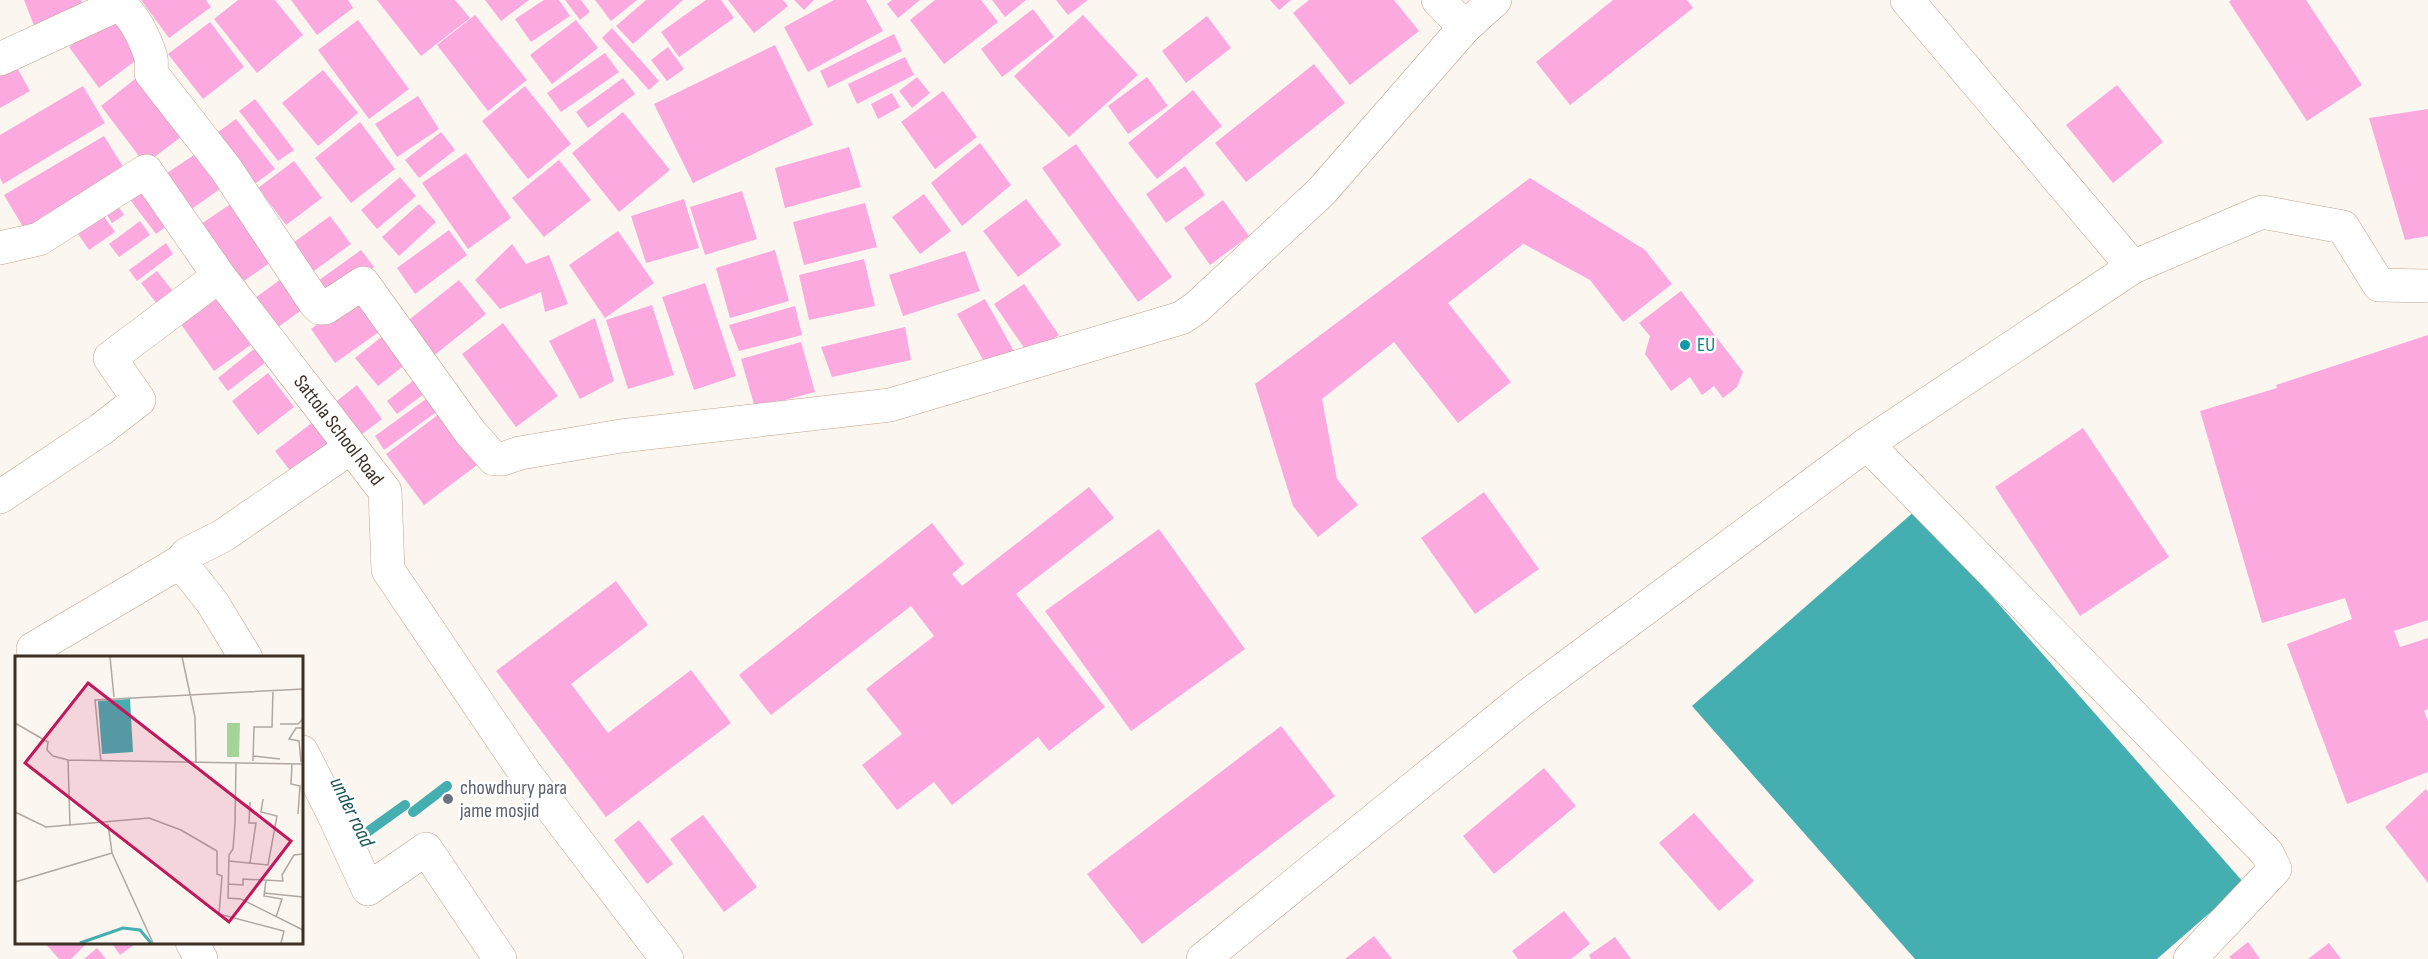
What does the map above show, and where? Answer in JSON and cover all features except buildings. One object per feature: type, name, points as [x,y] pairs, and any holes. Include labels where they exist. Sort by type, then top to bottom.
[{"type":"street","points":[[1438,0],[1466,27]]},
{"type":"street","points":[[0,59],[117,5],[126,10],[131,14],[151,59],[151,73],[226,169],[315,303],[320,308],[325,308],[363,283],[470,432],[494,459],[502,459],[520,453],[621,436],[890,405],[1181,318],[1196,308],[1322,192],[1466,27],[1495,0]]},
{"type":"street","points":[[1907,0],[2133,267]]},
{"type":"street","name":"Sattola School Road","points":[[0,248],[39,239],[146,171],[219,276],[385,491],[388,570],[525,773],[667,959]]},
{"type":"street","points":[[1203,959],[1522,700],[1867,444],[2133,267],[2262,212],[2343,227],[2379,285],[2428,286]]},
{"type":"street","points":[[0,497],[100,430],[139,400],[110,358],[219,276]]},
{"type":"street","points":[[1867,444],[2267,853],[2275,869],[2190,959]]},
{"type":"street","points":[[36,656],[33,649],[180,562],[187,554],[224,534],[350,448]]},
{"type":"street","points":[[180,562],[212,602],[245,656]]},
{"type":"street","points":[[303,754],[368,889],[426,849],[500,959]]},
{"type":"street","points":[[193,944],[201,959]]},
{"type":"water","points":[[1916,510],[2244,883],[2157,959],[1915,959],[1692,706]]},
{"type":"waterway","points":[[413,812],[447,786]]},
{"type":"waterway","name":"under road","points":[[352,843],[405,805]]},
{"type":"place","name":"EU","points":[[1685,345]]},
{"type":"place","name":"chowdhury para jame mosjid","points":[[448,799]]}]
